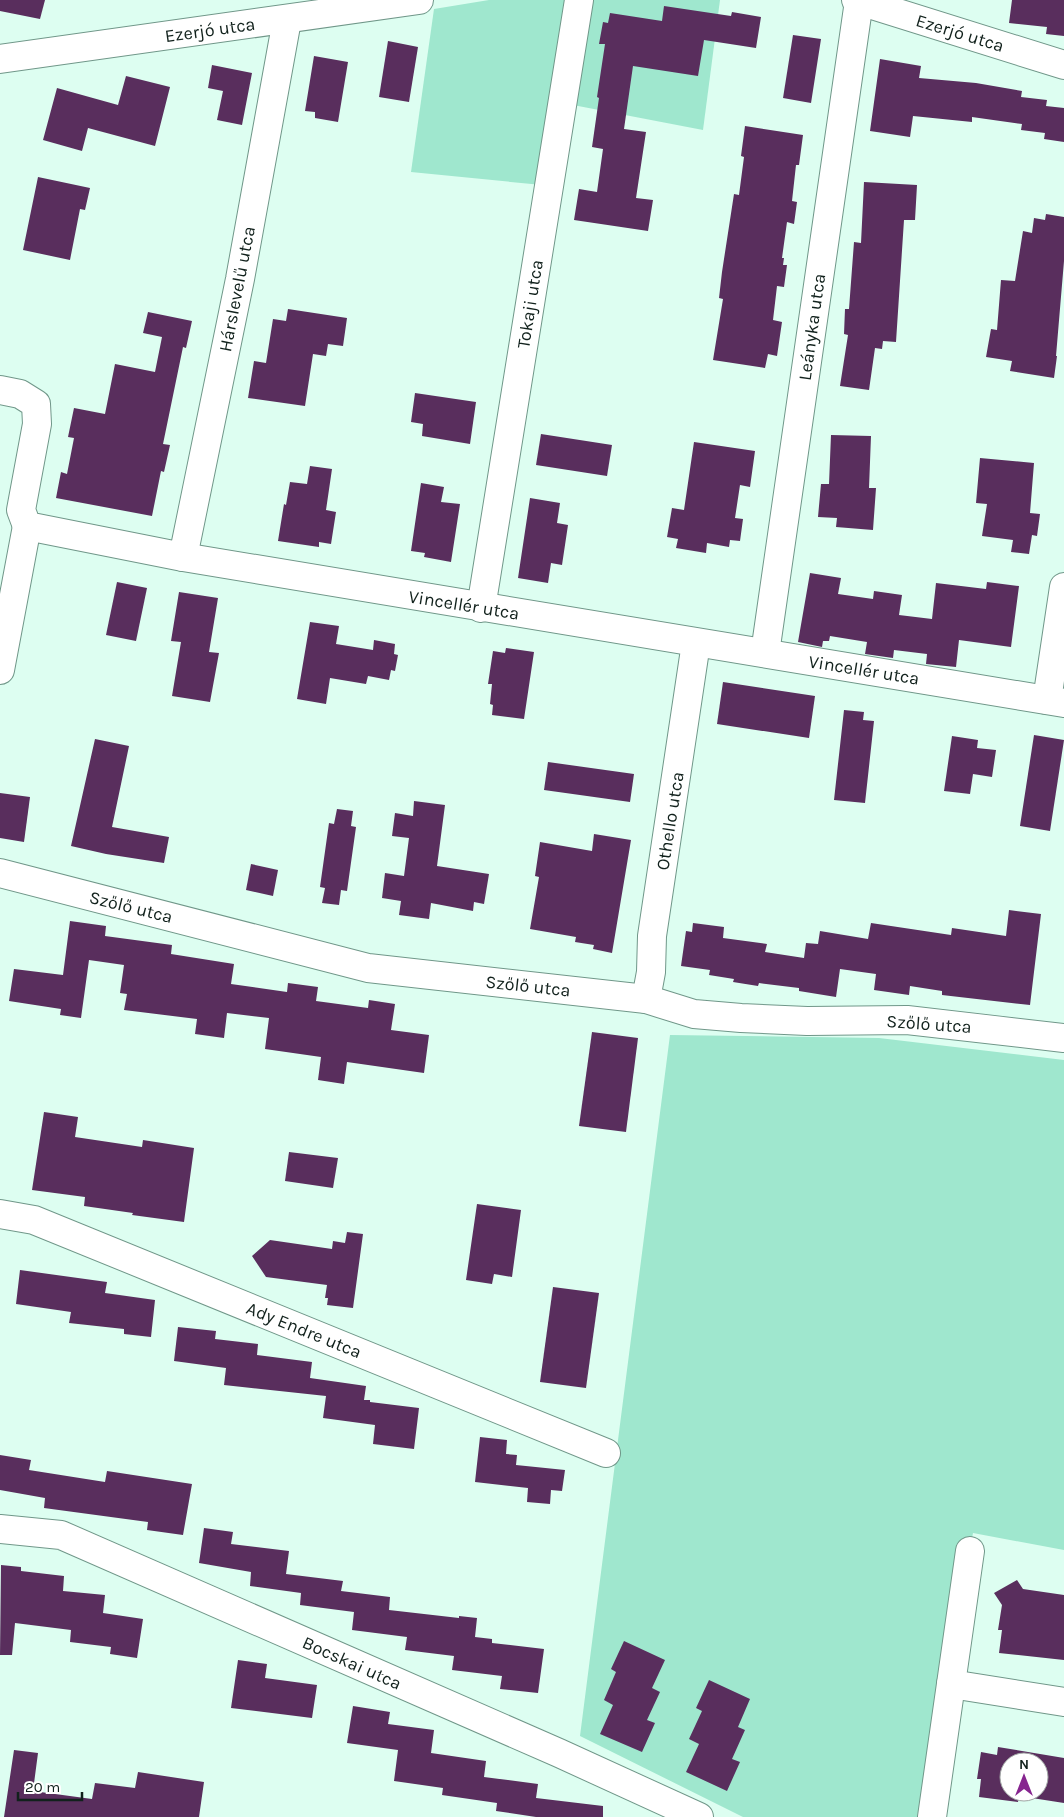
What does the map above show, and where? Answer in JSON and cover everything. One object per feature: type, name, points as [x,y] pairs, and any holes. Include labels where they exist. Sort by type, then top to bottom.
[{"type":"street","name":"Ezerjó utca","points":[[0,59],[419,0]]},
{"type":"street","name":"Tokaji utca","points":[[481,608],[579,0]]},
{"type":"street","name":"Ezerjó utca","points":[[858,1],[1064,65]]},
{"type":"street","name":"Leányka utca","points":[[766,653],[858,1]]},
{"type":"street","name":"Hárslevelű utca","points":[[183,557],[240,279],[287,20]]},
{"type":"street","points":[[0,390],[20,394],[36,404],[37,424],[21,510],[27,526],[0,670]]},
{"type":"street","name":"Vincellér utca","points":[[27,526],[183,557],[481,608],[766,653],[1056,702]]},
{"type":"street","points":[[1056,702],[1064,588]]},
{"type":"street","name":"Othello utca","points":[[646,999],[651,972],[652,936],[696,643]]},
{"type":"street","name":"Szőlő utca","points":[[0,873],[368,968],[646,999],[694,1014],[807,1021],[907,1020],[1064,1038]]},
{"type":"street","name":"Ady Endre utca","points":[[0,1214],[34,1220],[606,1453]]},
{"type":"street","name":"Bocskai utca","points":[[0,1529],[61,1535],[559,1753],[699,1817]]},
{"type":"street","points":[[932,1817],[970,1551]]},
{"type":"street","points":[[951,1684],[1064,1702]]},
{"type":"green space","points":[[489,0],[573,0],[542,185],[411,172],[434,9]]},
{"type":"green space","points":[[588,0],[720,0],[703,130],[573,105]]},
{"type":"green space","points":[[670,1035],[879,1038],[1064,1060],[1064,1550],[973,1533],[917,1817],[743,1817],[580,1736]]},
{"type":"building","points":[[0,0],[45,0],[40,19],[0,11]]},
{"type":"building","points":[[1012,0],[1064,0],[1064,36],[1046,34],[1047,27],[1009,23]]},
{"type":"building","points":[[664,6],[731,16],[732,12],[761,17],[756,48],[704,40],[698,76],[633,66],[624,129],[646,132],[636,198],[653,200],[648,231],[574,220],[579,189],[597,192],[603,149],[592,147],[605,44],[599,44],[603,22],[608,23],[610,13],[662,21]]},
{"type":"building","points":[[793,35],[821,39],[811,103],[783,98]]},
{"type":"building","points":[[388,41],[418,47],[409,102],[379,97]]},
{"type":"building","points":[[314,56],[348,62],[338,122],[315,118],[315,112],[305,111]]},
{"type":"building","points":[[880,59],[921,66],[919,78],[976,83],[1022,91],[1021,97],[1047,100],[1046,106],[1064,108],[1064,142],[1044,139],[1045,133],[1021,130],[1022,124],[972,117],[972,122],[913,116],[910,137],[870,131]]},
{"type":"building","points":[[212,65],[252,73],[242,125],[217,120],[223,91],[208,88]]},
{"type":"building","points":[[126,76],[170,87],[155,146],[88,128],[82,151],[43,140],[57,88],[118,105]]},
{"type":"building","points":[[745,126],[803,135],[799,165],[796,165],[792,201],[797,202],[794,224],[787,222],[782,258],[784,258],[783,265],[787,265],[784,287],[777,286],[773,320],[782,322],[777,356],[768,354],[765,368],[713,360],[723,299],[719,298],[734,194],[739,195],[744,157],[741,156]]},
{"type":"building","points":[[38,177],[90,188],[85,210],[80,209],[70,260],[23,250]]},
{"type":"building","points":[[864,182],[917,185],[915,220],[904,220],[896,342],[883,341],[882,349],[875,348],[869,390],[840,386],[848,335],[844,334],[845,309],[849,309],[854,242],[861,243]]},
{"type":"building","points":[[1046,214],[1064,217],[1064,261],[1054,378],[1010,371],[1012,361],[986,357],[991,329],[997,330],[1001,280],[1015,281],[1023,231],[1032,233],[1034,218],[1045,220]]},
{"type":"building","points":[[288,309],[347,318],[343,346],[328,344],[326,356],[313,354],[305,406],[248,398],[254,361],[266,363],[273,319],[286,321]]},
{"type":"building","points":[[148,312],[192,321],[186,348],[183,347],[163,444],[170,445],[164,472],[161,471],[152,516],[56,498],[61,472],[67,474],[74,438],[68,437],[74,408],[105,414],[115,364],[155,372],[162,337],[143,333]]},
{"type":"building","points":[[415,393],[476,402],[470,444],[422,436],[423,424],[411,422]]},
{"type":"building","points":[[541,434],[612,445],[607,476],[536,465]]},
{"type":"building","points":[[831,435],[871,436],[869,488],[876,488],[873,530],[836,527],[837,518],[818,517],[821,484],[829,484]]},
{"type":"building","points":[[694,442],[755,451],[750,487],[740,485],[735,518],[743,519],[740,541],[730,540],[729,547],[707,543],[706,553],[676,548],[678,539],[667,537],[672,508],[684,510]]},
{"type":"building","points":[[980,458],[1034,463],[1030,513],[1040,514],[1037,536],[1032,535],[1029,554],[1011,552],[1013,540],[982,536],[987,504],[976,503]]},
{"type":"building","points":[[310,466],[332,469],[326,510],[336,512],[331,544],[319,542],[319,547],[278,541],[290,482],[307,484]]},
{"type":"building","points":[[421,483],[444,487],[441,502],[460,504],[451,562],[424,557],[425,553],[411,551]]},
{"type":"building","points":[[530,498],[560,503],[557,523],[568,525],[562,565],[551,563],[548,583],[518,578]]},
{"type":"building","points":[[810,573],[841,578],[838,594],[873,599],[874,591],[902,595],[899,615],[932,619],[936,583],[986,589],[987,582],[1019,586],[1011,647],[959,640],[956,667],[926,664],[927,654],[894,650],[893,658],[865,654],[867,642],[830,636],[829,641],[823,641],[822,647],[798,642]]},
{"type":"building","points":[[117,582],[147,588],[136,641],[106,635]]},
{"type":"building","points":[[179,592],[218,598],[209,652],[219,653],[210,702],[172,696],[181,642],[171,641]]},
{"type":"building","points":[[310,622],[339,626],[336,644],[373,650],[374,640],[395,644],[394,654],[398,655],[395,671],[391,670],[389,680],[368,676],[366,684],[330,678],[326,704],[297,699]]},
{"type":"building","points":[[506,648],[534,652],[524,719],[492,715],[493,705],[490,704],[492,684],[488,684],[493,651],[505,653]]},
{"type":"building","points":[[723,682],[815,696],[809,738],[717,724]]},
{"type":"building","points":[[844,710],[864,712],[863,720],[874,721],[865,803],[834,800]]},
{"type":"building","points":[[1034,735],[1064,740],[1050,831],[1020,826]]},
{"type":"building","points":[[952,736],[978,740],[977,748],[996,750],[992,777],[973,774],[970,794],[944,791]]},
{"type":"building","points":[[95,739],[129,746],[112,827],[169,837],[164,863],[106,854],[71,846]]},
{"type":"building","points":[[548,762],[634,774],[630,802],[544,790]]},
{"type":"building","points":[[0,793],[30,797],[24,842],[0,838]]},
{"type":"building","points":[[414,801],[445,805],[437,866],[489,874],[484,904],[474,902],[473,911],[431,903],[429,919],[399,915],[401,901],[382,898],[385,873],[404,876],[409,838],[392,836],[395,813],[413,816]]},
{"type":"building","points":[[337,809],[353,811],[351,826],[356,827],[347,891],[341,890],[339,905],[322,903],[325,888],[320,887],[329,823],[334,824]]},
{"type":"building","points":[[594,834],[631,840],[612,953],[593,949],[594,945],[575,942],[576,937],[530,929],[539,877],[535,876],[540,842],[592,851]]},
{"type":"building","points":[[251,864],[278,870],[273,896],[246,890]]},
{"type":"building","points":[[1009,910],[1041,914],[1030,1005],[942,995],[942,991],[910,986],[909,995],[874,990],[876,974],[840,969],[836,997],[799,991],[799,988],[759,983],[758,986],[733,982],[734,979],[709,975],[710,970],[681,966],[686,931],[692,932],[693,923],[724,927],[723,938],[767,944],[765,952],[804,958],[806,943],[818,944],[820,931],[868,939],[871,923],[951,935],[952,928],[1006,936]]},
{"type":"building","points":[[70,921],[106,926],[105,936],[172,945],[171,954],[234,964],[231,984],[287,992],[288,983],[318,987],[316,1001],[368,1008],[369,1000],[395,1004],[391,1030],[429,1035],[424,1073],[347,1062],[344,1084],[318,1080],[321,1057],[265,1049],[269,1018],[227,1013],[224,1038],[195,1034],[197,1019],[124,1010],[127,994],[120,993],[124,965],[89,960],[81,1018],[60,1015],[61,1009],[9,1001],[14,969],[63,975]]},
{"type":"building","points":[[592,1032],[638,1038],[626,1132],[579,1126]]},
{"type":"building","points":[[44,1112],[78,1117],[75,1137],[142,1147],[143,1140],[194,1148],[184,1222],[84,1206],[85,1197],[32,1190]]},
{"type":"building","points":[[289,1152],[338,1158],[333,1188],[285,1181]]},
{"type":"building","points":[[477,1204],[521,1210],[512,1277],[494,1274],[492,1284],[466,1280]]},
{"type":"building","points":[[347,1232],[363,1234],[353,1308],[327,1305],[328,1298],[325,1298],[327,1285],[266,1277],[252,1256],[270,1240],[332,1249],[333,1241],[345,1243]]},
{"type":"building","points":[[20,1270],[107,1282],[105,1293],[155,1300],[151,1337],[124,1334],[124,1329],[69,1323],[71,1312],[16,1304]]},
{"type":"building","points":[[553,1287],[599,1293],[586,1388],[540,1382]]},
{"type":"building","points":[[178,1327],[216,1331],[215,1339],[258,1344],[257,1355],[312,1362],[310,1378],[366,1386],[364,1400],[419,1408],[414,1449],[373,1444],[375,1425],[323,1418],[326,1396],[224,1385],[226,1368],[174,1361]]},
{"type":"building","points":[[480,1437],[507,1440],[506,1454],[517,1455],[516,1465],[565,1470],[562,1491],[551,1490],[550,1504],[527,1502],[528,1488],[475,1482]]},
{"type":"building","points":[[0,1455],[31,1460],[29,1470],[105,1482],[107,1471],[192,1484],[183,1535],[147,1530],[148,1522],[44,1508],[45,1498],[0,1490]]},
{"type":"building","points":[[204,1528],[233,1532],[231,1544],[289,1551],[286,1574],[343,1581],[341,1591],[390,1597],[389,1610],[459,1618],[459,1616],[477,1618],[475,1637],[492,1639],[492,1643],[544,1649],[538,1693],[500,1689],[502,1676],[452,1670],[454,1656],[405,1650],[407,1637],[352,1630],[354,1612],[300,1605],[301,1593],[250,1586],[251,1572],[199,1563]]},
{"type":"building","points":[[1,1565],[21,1567],[21,1571],[64,1576],[63,1591],[105,1595],[103,1613],[143,1619],[137,1658],[110,1654],[111,1647],[70,1642],[71,1630],[15,1623],[12,1655],[0,1655]]},
{"type":"building","points":[[1017,1580],[1023,1589],[1064,1595],[1064,1660],[999,1653],[1002,1630],[998,1630],[1002,1605],[994,1593]]},
{"type":"building","points":[[624,1641],[665,1660],[652,1688],[660,1692],[647,1720],[655,1723],[642,1752],[600,1734],[613,1705],[604,1700],[616,1672],[611,1669]]},
{"type":"building","points":[[238,1660],[267,1664],[265,1678],[317,1685],[312,1718],[231,1708]]},
{"type":"building","points":[[709,1680],[750,1699],[738,1727],[745,1730],[732,1759],[740,1762],[727,1791],[686,1772],[699,1744],[689,1739],[702,1711],[696,1708]]},
{"type":"building","points":[[353,1706],[390,1712],[388,1724],[434,1730],[431,1753],[486,1761],[484,1777],[538,1784],[536,1798],[603,1806],[603,1817],[536,1817],[496,1811],[497,1803],[442,1795],[443,1788],[394,1781],[398,1750],[347,1743]]},
{"type":"building","points":[[998,1747],[1028,1752],[999,1752],[999,1800],[979,1797],[981,1779],[977,1779],[981,1752],[997,1755]]},
{"type":"building","points":[[14,1750],[38,1753],[33,1791],[92,1799],[95,1783],[135,1788],[138,1772],[204,1782],[199,1817],[4,1817]]},
{"type":"building","points":[[1049,1756],[1064,1758],[1064,1803],[1049,1801]]}]
